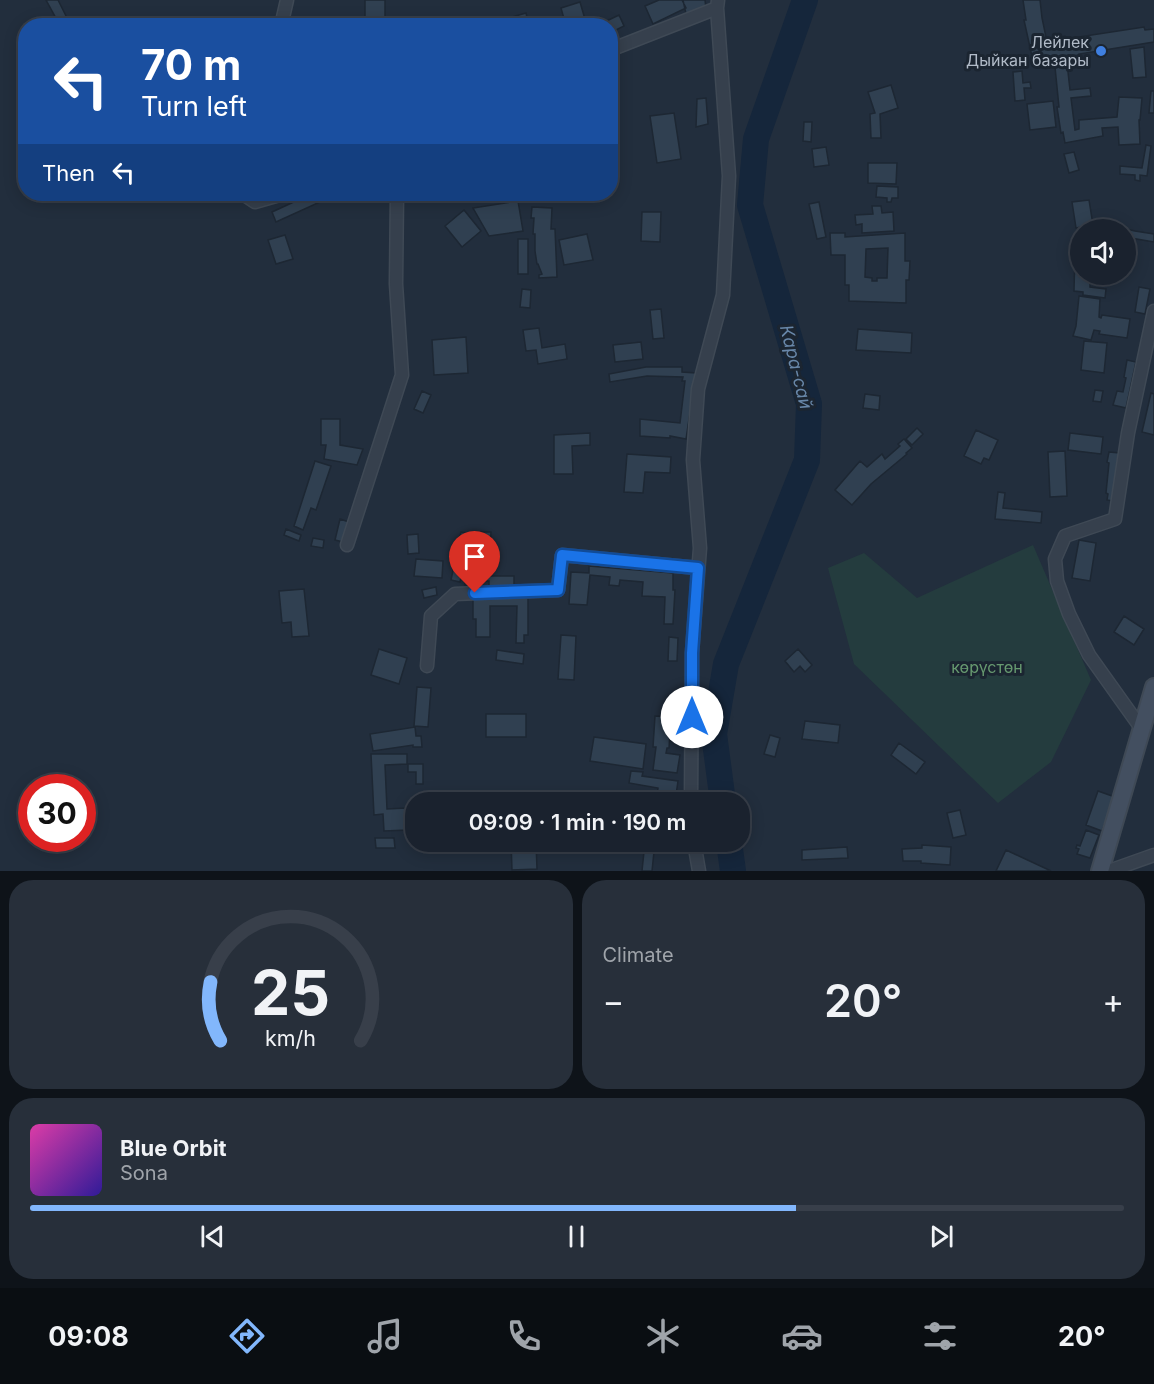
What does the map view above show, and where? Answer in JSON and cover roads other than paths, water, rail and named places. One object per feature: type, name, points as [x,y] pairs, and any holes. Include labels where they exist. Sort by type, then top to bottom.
[{"type":"main road","points":[[1100,871],[1154,687]]},
{"type":"street","points":[[283,18],[287,0]]},
{"type":"street","points":[[618,47],[718,4],[729,176],[723,295],[698,389],[693,460],[700,548],[692,653],[691,792]]},
{"type":"street","points":[[347,545],[402,375],[396,284],[397,201]]},
{"type":"street","points":[[1142,728],[1089,655],[1069,614],[1057,581],[1055,559],[1065,536],[1115,519],[1128,433],[1154,310]]},
{"type":"street","points":[[427,666],[432,616],[454,594],[558,590],[562,555],[698,568]]},
{"type":"street","points":[[696,852],[699,871]]},
{"type":"street","points":[[1109,871],[1154,855]]},
{"type":"waterway","name":"Кара-сай","points":[[722,792],[714,734],[726,664],[807,460],[809,404],[750,205],[756,139],[805,0]]},
{"type":"waterway","name":"Кара-сай","points":[[730,852],[733,871]]},
{"type":"place","name":"Лейлек Дыйкан базары","points":[[1101,51]]},
{"type":"park label","name":"көрүстөн","points":[[987,667]]}]
